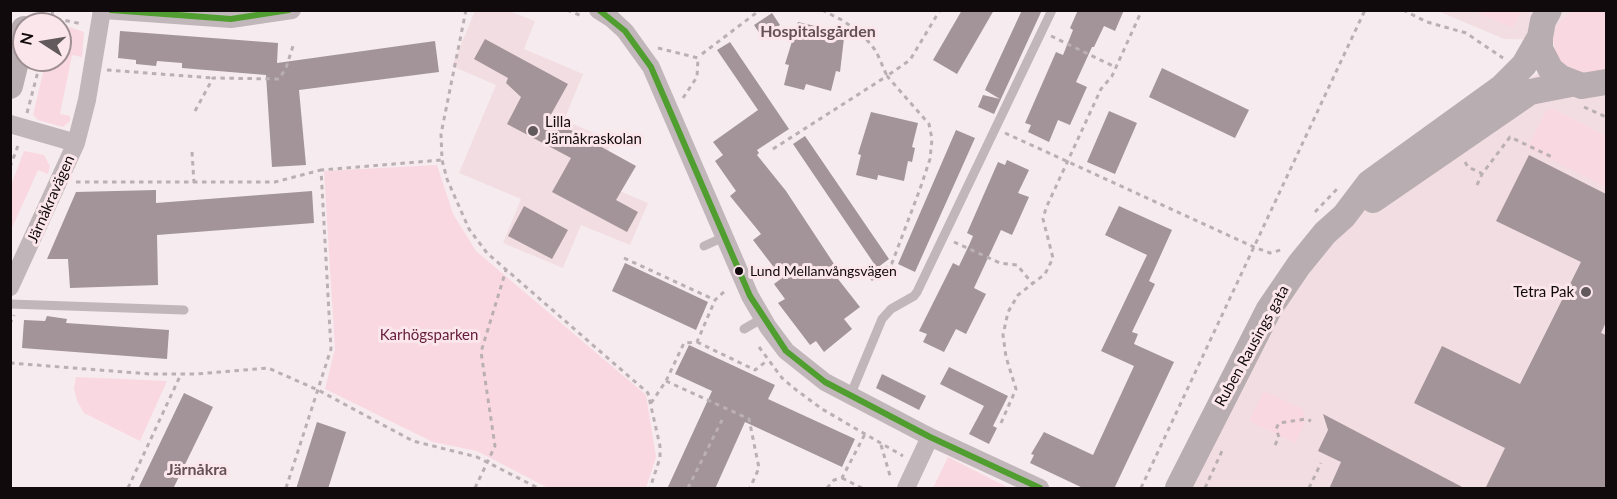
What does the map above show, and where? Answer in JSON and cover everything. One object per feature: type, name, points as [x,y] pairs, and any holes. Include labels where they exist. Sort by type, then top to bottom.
[{"type":"main road","name":"Ruben Rausings gata","points":[[1178,489],[1269,309],[1299,265],[1325,233],[1344,216],[1369,183],[1502,87],[1524,65],[1540,37],[1543,21],[1549,10]]},
{"type":"main road","points":[[1540,37],[1545,60],[1551,70],[1575,94]]},
{"type":"main road","name":"Ruben Rausings gata","points":[[1344,216],[1379,196],[1530,92],[1575,94],[1606,82]]},
{"type":"street","points":[[102,16],[231,19],[292,10]]},
{"type":"street","points":[[598,10],[625,31],[651,67],[724,237],[763,318],[796,361],[850,396],[1040,489]]},
{"type":"street","name":"Järnåkravägen","points":[[10,287],[76,143],[93,69],[102,16]]},
{"type":"street","name":"Järnåkravägen","points":[[10,124],[76,143]]},
{"type":"street","points":[[899,487],[930,437]]},
{"type":"lane","points":[[850,396],[882,320],[891,309],[914,296],[944,238],[1052,10]]},
{"type":"lane","points":[[704,246],[724,237]]},
{"type":"lane","points":[[10,304],[184,310]]},
{"type":"lane","points":[[744,329],[763,318]]},
{"type":"path","points":[[466,10],[441,134],[442,160],[458,207],[469,229],[487,253],[648,393],[660,446],[660,458],[650,489]]},
{"type":"path","points":[[702,54],[760,10]]},
{"type":"path","points":[[822,10],[862,34],[876,51],[887,76],[929,124],[932,139],[930,159],[921,189],[892,263],[871,280]]},
{"type":"path","points":[[773,149],[910,60],[940,10]]},
{"type":"path","points":[[1001,423],[1016,389],[1006,357],[1003,335],[1008,312],[1018,295],[1045,274],[1053,258],[1043,219],[1101,89],[1116,68],[1142,10]]},
{"type":"path","points":[[1141,489],[1365,10]]},
{"type":"path","points":[[1403,10],[1427,22],[1466,33],[1504,59]]},
{"type":"path","points":[[72,15],[102,16]]},
{"type":"path","points":[[1041,32],[1116,68]]},
{"type":"path","points":[[93,69],[213,78],[279,79],[286,68],[293,46]]},
{"type":"path","points":[[652,47],[698,58],[697,77],[682,103]]},
{"type":"path","points":[[195,111],[213,78]]},
{"type":"path","points":[[1575,94],[1598,116],[1606,117]]},
{"type":"path","points":[[996,128],[1254,247],[1270,253],[1287,247]]},
{"type":"path","points":[[1477,185],[1482,174],[1510,137],[1552,157]]},
{"type":"path","points":[[192,152],[194,183]]},
{"type":"path","points":[[74,182],[276,182],[321,170],[442,160]]},
{"type":"path","points":[[1468,167],[1482,174]]},
{"type":"path","points":[[286,489],[331,349],[321,170]]},
{"type":"path","points":[[1313,214],[1339,186]]},
{"type":"path","points":[[944,238],[1000,263],[1017,265],[1032,283]]},
{"type":"path","points":[[624,258],[715,300]]},
{"type":"path","points":[[475,489],[495,446],[481,352],[506,270]]},
{"type":"path","points":[[697,342],[715,300],[727,289]]},
{"type":"path","points":[[651,403],[666,381],[684,343],[697,342],[755,370],[768,360]]},
{"type":"path","points":[[10,363],[181,374],[268,368],[318,390],[414,441],[489,462],[537,488]]},
{"type":"path","points":[[128,489],[181,374]]},
{"type":"path","points":[[666,381],[749,419],[759,468],[750,489]]},
{"type":"path","points":[[1275,445],[1279,437],[1276,429],[1279,423],[1306,419],[1311,421]]},
{"type":"path","points":[[688,489],[722,420]]},
{"type":"path","points":[[842,478],[865,434]]},
{"type":"path","points":[[881,443],[899,487]]},
{"type":"path","points":[[1205,489],[1225,446]]},
{"type":"path","points":[[1309,489],[1321,463]]},
{"type":"path","points":[[827,489],[834,480],[842,478],[862,489]]},
{"type":"shaded area","name":"Lilla Järnåkraskolan","points":[[475,11],[509,11],[535,21],[524,49],[583,74],[564,120],[612,141],[596,181],[648,203],[630,245],[581,225],[563,268],[503,243],[521,199],[459,173],[496,85],[452,66]]},
{"type":"shaded area","points":[[1438,11],[1606,11],[1606,488],[1193,488],[1266,334],[1366,194],[1585,40],[1504,39]]},
{"type":"green space","points":[[1604,10],[1606,12],[1606,70],[1600,73],[1580,74],[1562,64],[1555,53],[1553,39],[1556,26],[1572,11]]},
{"type":"green space","points":[[1473,11],[1521,11],[1513,28]]},
{"type":"green space","points":[[72,28],[84,32],[82,57],[72,55]]},
{"type":"green space","points":[[43,72],[69,72],[60,114],[70,116],[70,121],[63,127],[38,120],[33,115]]},
{"type":"green space","points":[[1553,109],[1606,136],[1606,187],[1528,148],[1546,110]]},
{"type":"green space","points":[[24,151],[44,155],[50,166],[48,174],[38,170],[11,230],[11,185]]},
{"type":"green space","name":"Karhögsparken","points":[[437,165],[453,214],[476,251],[646,395],[656,457],[646,488],[548,488],[477,451],[433,442],[325,389],[335,349],[324,171]]},
{"type":"green space","points":[[76,377],[167,381],[140,441],[84,413],[77,401],[74,388]]},
{"type":"green space","points":[[1264,391],[1303,409],[1305,422],[1295,443],[1249,421]]},
{"type":"green space","points":[[948,457],[1009,488],[933,488]]},
{"type":"building","points":[[962,10],[994,10],[957,74],[933,60]]},
{"type":"building","points":[[1022,10],[1042,10],[994,114],[978,107],[983,95],[1000,99],[985,90]]},
{"type":"building","points":[[1078,10],[1124,10],[1115,31],[1104,26],[1092,47],[1076,82],[1087,87],[1070,125],[1058,120],[1049,142],[1028,132],[1031,125],[1025,123],[1056,52],[1063,55],[1073,30],[1070,28]]},
{"type":"building","points":[[772,13],[780,25],[762,37],[754,25]]},
{"type":"building","points":[[798,22],[819,27],[818,32],[844,38],[840,72],[836,71],[831,91],[806,84],[804,90],[784,85],[789,65],[785,64]]},
{"type":"building","points":[[120,31],[278,43],[277,63],[435,41],[439,72],[299,90],[306,165],[272,167],[266,75],[182,68],[182,63],[157,61],[156,66],[136,64],[136,60],[118,58]]},
{"type":"building","points":[[485,39],[568,84],[549,118],[636,166],[616,200],[638,212],[627,232],[552,192],[571,158],[507,124],[521,97],[506,83],[508,78],[474,59]]},
{"type":"building","points":[[730,42],[789,129],[757,150],[759,153],[757,155],[786,191],[842,276],[838,279],[860,307],[844,319],[852,329],[824,352],[816,341],[810,345],[778,303],[785,299],[774,284],[782,278],[753,240],[761,234],[730,196],[736,191],[715,161],[723,155],[713,142],[758,110],[717,50]]},
{"type":"building","points":[[1162,68],[1249,110],[1235,138],[1149,97]]},
{"type":"building","points":[[1109,111],[1137,123],[1115,174],[1087,162]]},
{"type":"building","points":[[871,112],[918,123],[912,147],[915,148],[912,162],[908,161],[904,181],[878,175],[877,180],[856,175],[861,155],[858,154]]},
{"type":"building","points":[[956,130],[975,138],[915,272],[898,264]]},
{"type":"building","points":[[805,136],[889,259],[877,268],[793,144]]},
{"type":"building","name":"Tetra Pak","points":[[1529,155],[1606,194],[1606,322],[1601,333],[1606,335],[1606,489],[1485,489],[1505,448],[1414,403],[1442,346],[1520,384],[1581,262],[1496,221]]},
{"type":"building","points":[[1007,160],[1029,170],[1018,193],[1029,197],[1012,235],[1001,230],[974,288],[986,294],[966,334],[956,329],[944,352],[923,342],[927,334],[919,331],[953,263],[959,266],[970,243],[973,236],[967,233],[998,162],[1005,165]]},
{"type":"building","points":[[156,190],[156,203],[312,191],[314,223],[157,235],[158,285],[70,288],[68,259],[47,259],[76,192]]},
{"type":"building","points":[[524,206],[568,230],[552,259],[508,236]]},
{"type":"building","points":[[1119,206],[1172,230],[1149,281],[1155,284],[1132,332],[1138,334],[1134,344],[1174,362],[1114,489],[1085,489],[1030,463],[1034,455],[1031,454],[1044,432],[1093,455],[1134,366],[1101,351],[1147,255],[1105,235]]},
{"type":"building","points":[[625,263],[708,302],[696,330],[612,291]]},
{"type":"building","points":[[47,316],[67,319],[66,323],[169,330],[167,359],[22,348],[24,320],[45,321]]},
{"type":"building","points":[[689,345],[775,385],[768,399],[855,439],[842,467],[745,422],[715,489],[667,489],[712,391],[675,374]]},
{"type":"building","points":[[949,367],[1008,396],[993,426],[997,428],[989,444],[969,434],[984,406],[940,384]]},
{"type":"building","points":[[882,374],[926,396],[919,410],[876,388]]},
{"type":"building","points":[[184,393],[213,407],[173,489],[138,489]]},
{"type":"building","points":[[1323,414],[1466,489],[1329,489],[1341,462],[1318,451],[1328,430]]},
{"type":"building","points":[[317,422],[346,432],[328,489],[296,489]]},
{"type":"transit line","points":[[111,10],[231,19],[289,10]]},
{"type":"transit line","points":[[599,10],[625,31],[651,67],[750,296],[786,351],[825,382],[930,437],[1040,488]]},
{"type":"place","name":"Lilla Järnåkraskolan","points":[[533,131]]},
{"type":"place","name":"Lund Mellanvångsvägen","points":[[739,271]]},
{"type":"place","name":"Tetra Pak","points":[[1586,292]]},
{"type":"district","name":"Hospitalsgården","points":[[818,32]]},
{"type":"district","name":"Järnåkra","points":[[197,470]]}]
